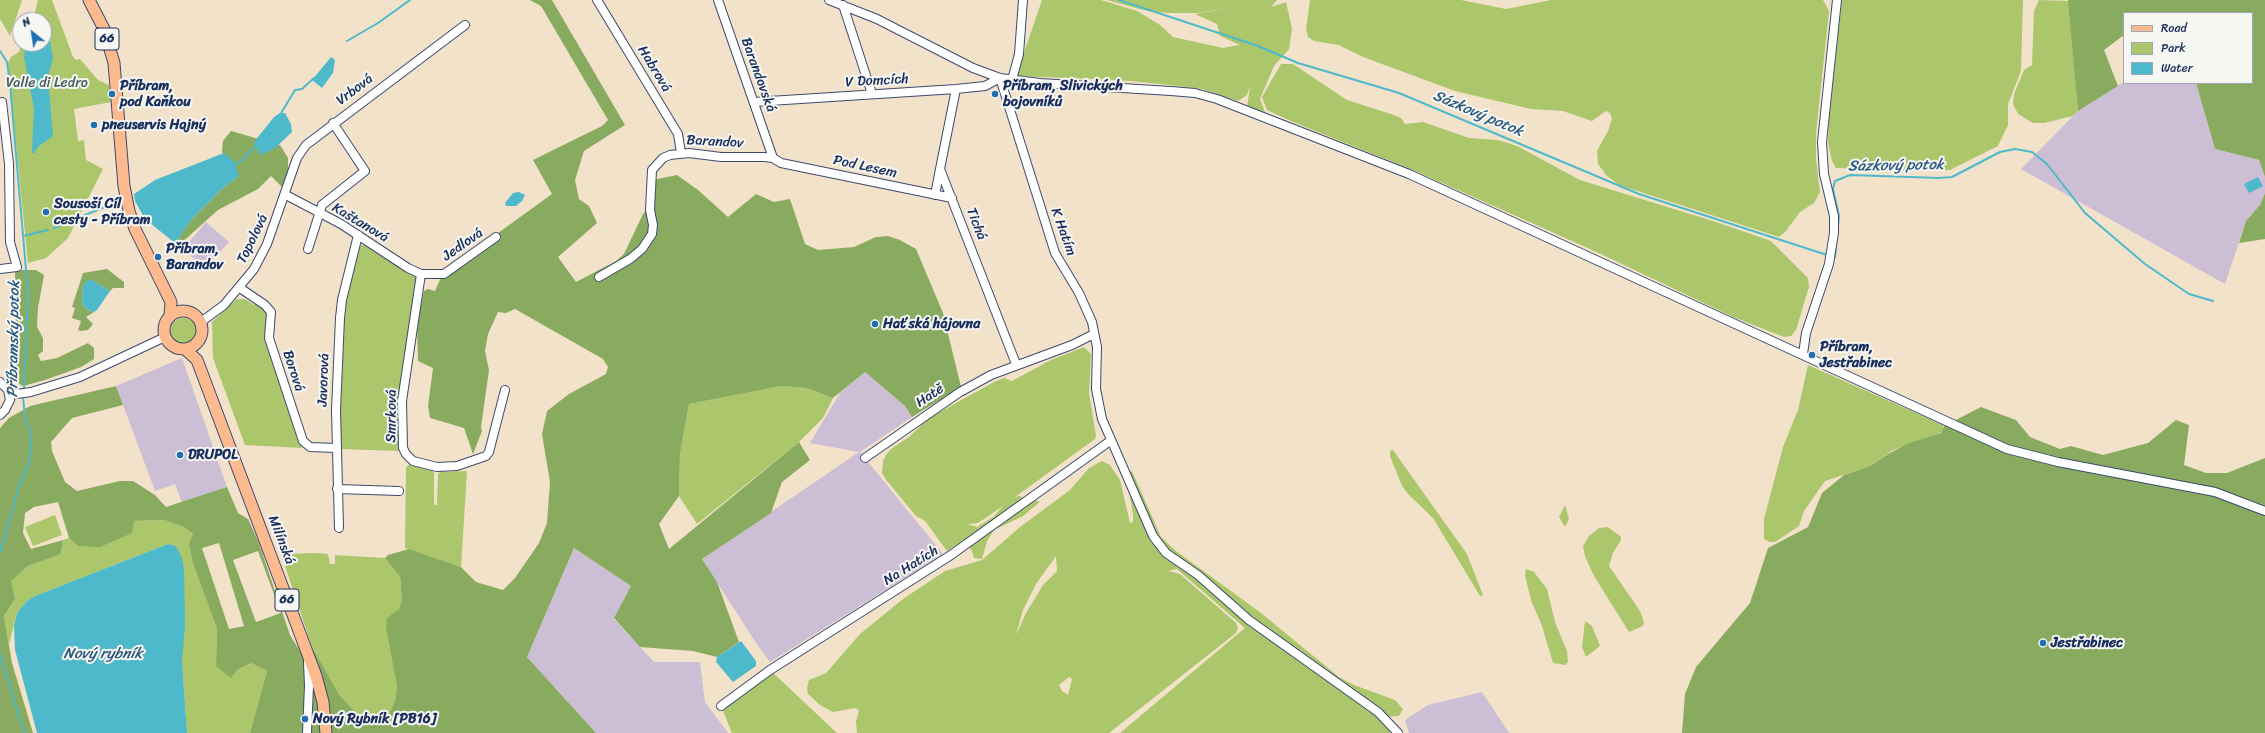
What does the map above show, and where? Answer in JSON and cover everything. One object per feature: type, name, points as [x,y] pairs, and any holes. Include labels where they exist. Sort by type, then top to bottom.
[{"type":"main road","name":"66","points":[[92,2],[104,29],[114,63],[124,145],[124,186],[132,223],[171,302]]},
{"type":"main road","points":[[171,302],[184,311],[194,314],[201,322]]},
{"type":"main road","points":[[165,337],[165,325],[170,316],[171,302]]},
{"type":"main road","points":[[170,316],[184,311]]},
{"type":"main road","name":"Milínská","points":[[201,322],[202,332],[198,342],[197,360],[308,654],[323,702],[326,733]]},
{"type":"main road","name":"Milínská","points":[[165,337],[173,346],[185,349],[197,360]]},
{"type":"main road","points":[[185,349],[198,342]]},
{"type":"street","name":"Habrová","points":[[597,0],[678,134],[680,153]]},
{"type":"street","name":"Barandovská","points":[[718,0],[773,158]]},
{"type":"street","points":[[829,0],[877,20],[973,68],[1000,78],[1040,83],[1195,93],[1217,99],[1409,174],[2007,449],[2058,462],[2215,492],[2265,511]]},
{"type":"street","points":[[1012,80],[1019,54],[1023,0]]},
{"type":"street","points":[[1803,354],[1806,333],[1829,264],[1834,233],[1834,216],[1824,174],[1822,142],[1837,0]]},
{"type":"street","points":[[843,5],[872,94]]},
{"type":"street","name":"Vrbová","points":[[286,195],[301,151],[333,122],[465,26]]},
{"type":"street","name":"V Domcích","points":[[754,102],[956,89],[985,86],[1000,78]]},
{"type":"street","name":"K Hatím","points":[[1000,78],[1055,253],[1082,298],[1092,322],[1097,347],[1098,404],[1110,441],[1152,536],[1166,553],[1198,575],[1284,647],[1378,712],[1398,733]]},
{"type":"street","points":[[935,195],[956,89]]},
{"type":"street","points":[[0,269],[17,267],[10,242],[9,164],[2,102]]},
{"type":"street","points":[[308,249],[318,213],[322,205],[365,171],[333,122]]},
{"type":"street","name":"Barandov","points":[[599,277],[636,254],[652,234],[650,210],[652,170],[663,158],[680,153],[773,158]]},
{"type":"street","name":"Pod Lesem","points":[[773,158],[782,163],[952,198]]},
{"type":"street","name":"Tichá","points":[[940,169],[1016,364]]},
{"type":"street","name":"Kaštanová","points":[[286,195],[358,236],[408,268],[422,274]]},
{"type":"street","name":"Topolová","points":[[201,322],[217,311],[240,288],[267,244],[286,195]]},
{"type":"street","name":"Javorová","points":[[339,528],[336,448],[342,300],[358,236]]},
{"type":"street","name":"Jedlová","points":[[422,274],[444,274],[496,237]]},
{"type":"street","name":"Smrková","points":[[422,274],[402,401],[403,448],[406,454],[413,461],[437,467],[457,466],[486,456],[489,452],[505,390]]},
{"type":"street","name":"Borová","points":[[240,288],[265,305],[271,312],[269,338],[303,441],[310,447],[336,448]]},
{"type":"street","points":[[1016,364],[1072,345],[1094,334]]},
{"type":"street","points":[[10,395],[31,392],[80,377],[165,337]]},
{"type":"street","name":"Hatě","points":[[865,458],[960,392],[1016,364]]},
{"type":"street","points":[[0,382],[5,386],[10,395],[8,406],[0,415]]},
{"type":"street","name":"Na Hatích","points":[[721,706],[770,670],[951,555],[1110,441]]},
{"type":"street","points":[[337,489],[399,491]]},
{"type":"street","points":[[307,733],[309,686],[308,654]]},
{"type":"shaded area","points":[[2123,83],[2123,84],[2196,84],[2215,149],[2259,160],[2265,177],[2265,193],[2260,205],[2246,221],[2225,284],[2021,169],[2078,111]]},
{"type":"shaded area","points":[[206,222],[229,242],[205,268],[183,249]]},
{"type":"shaded area","points":[[182,358],[227,487],[182,503],[175,484],[155,491],[116,386]]},
{"type":"shaded area","points":[[865,372],[905,406],[912,417],[860,452],[943,554],[770,662],[756,643],[702,559],[859,452],[810,443],[840,393]]},
{"type":"shaded area","points":[[574,548],[631,586],[614,619],[654,662],[700,662],[705,702],[728,733],[596,733],[527,657]]},
{"type":"shaded area","points":[[1482,692],[1509,733],[1409,733],[1405,720],[1428,705]]},
{"type":"green space","points":[[0,0],[22,0],[18,12],[12,12],[12,30],[10,36],[0,19]]},
{"type":"green space","name":"Valle di Ledro","points":[[38,0],[52,0],[73,57],[76,60],[80,59],[98,80],[109,85],[111,102],[74,109],[78,141],[84,140],[86,160],[103,169],[68,238],[46,258],[28,263],[8,63],[11,57],[19,52],[52,52],[52,12],[35,12]]},
{"type":"green space","points":[[530,0],[552,0],[625,125],[584,151],[575,180],[579,199],[589,206],[597,223],[558,257],[576,282],[616,261],[624,254],[643,214],[651,205],[652,180],[677,175],[698,190],[728,217],[756,194],[774,202],[790,199],[805,244],[818,250],[854,247],[876,237],[888,236],[900,240],[916,249],[943,313],[961,387],[912,417],[905,406],[865,372],[833,398],[806,388],[781,386],[689,404],[680,454],[679,496],[659,524],[669,549],[799,442],[810,460],[782,482],[771,513],[702,559],[717,582],[739,642],[717,657],[693,651],[640,647],[614,618],[631,586],[574,548],[527,657],[596,733],[331,733],[329,701],[312,647],[340,696],[356,713],[356,720],[370,724],[387,718],[395,701],[397,686],[386,627],[387,618],[399,609],[402,599],[400,577],[385,558],[388,555],[409,549],[461,567],[476,582],[503,590],[515,578],[539,543],[547,523],[550,482],[542,434],[547,411],[569,394],[606,374],[608,367],[603,359],[515,309],[506,313],[498,312],[488,334],[485,351],[489,370],[481,427],[482,431],[473,454],[464,428],[430,418],[428,406],[433,368],[418,361],[417,324],[424,291],[428,289],[435,291],[443,273],[552,194],[533,160],[602,126],[608,120],[541,6]]},
{"type":"green space","points":[[1042,0],[1101,0],[1137,11],[1160,25],[1173,37],[1223,48],[1240,45],[1220,36],[1217,24],[1195,14],[1229,8],[1198,13],[1166,13],[1143,10],[1107,0],[1277,0],[1271,7],[1286,2],[1292,29],[1289,49],[1274,66],[1260,99],[1265,112],[1247,107],[1250,86],[1247,95],[1238,101],[1202,89],[1170,85],[1119,80],[1016,76]]},
{"type":"green space","points":[[1310,0],[1461,0],[1506,9],[1551,0],[1823,0],[1829,11],[1816,133],[1816,159],[1820,192],[1814,203],[1800,212],[1786,231],[1779,237],[1619,185],[1606,175],[1598,164],[1597,151],[1608,131],[1612,119],[1610,113],[1606,111],[1592,121],[1563,111],[1531,109],[1455,91],[1363,57],[1339,45],[1314,41],[1308,37],[1306,29]]},
{"type":"green space","points":[[1842,0],[2023,0],[2021,71],[2008,104],[2008,125],[1998,146],[1950,170],[1917,171],[1836,168],[1832,161],[1828,143],[1829,117]]},
{"type":"green space","points":[[2039,0],[2069,1],[2078,111],[2073,116],[2044,123],[2033,123],[2018,114],[2013,104],[2014,94],[2024,70],[2032,65],[2034,11]]},
{"type":"green space","points":[[2068,0],[2265,0],[2265,177],[2259,160],[2215,149],[2196,84],[2253,84],[2253,12],[2123,12],[2123,36],[2104,50],[2118,86],[2078,111]]},
{"type":"green space","points":[[1281,64],[1293,64],[1347,100],[1394,115],[1401,118],[1405,124],[1423,122],[1469,138],[1498,140],[1517,146],[1580,180],[1716,222],[1771,241],[1808,278],[1809,287],[1796,330],[1791,336],[1784,337],[1733,317],[1601,254],[1413,170],[1293,122],[1267,110],[1262,97]]},
{"type":"green space","points":[[231,131],[280,145],[288,158],[288,184],[284,189],[271,176],[258,189],[218,210],[178,246],[175,243],[191,220],[223,188],[239,176],[223,155],[222,150],[223,141]]},
{"type":"green space","points":[[2265,193],[2265,239],[2239,243],[2246,221],[2260,205]]},
{"type":"green space","points":[[364,245],[417,277],[399,401],[399,451],[340,449],[339,411],[344,301],[358,247]]},
{"type":"green space","points":[[107,269],[124,282],[124,288],[113,288],[110,291],[92,280],[83,286],[82,304],[86,309],[94,312],[86,317],[93,324],[88,330],[78,330],[81,321],[72,318],[75,308],[72,307],[83,273]]},
{"type":"green space","points":[[15,270],[36,270],[44,275],[38,308],[37,327],[43,338],[43,351],[38,355],[41,361],[57,358],[88,343],[94,348],[94,359],[81,367],[45,380],[23,386],[15,381]]},
{"type":"green space","points":[[237,299],[245,299],[254,305],[255,303],[266,311],[268,316],[264,338],[302,448],[245,445],[213,358],[212,322]]},
{"type":"green space","points":[[183,318],[192,322],[196,331],[192,340],[183,344],[174,340],[170,331],[174,322]]},
{"type":"green space","points":[[1084,347],[1091,354],[1089,393],[1096,436],[1095,439],[1015,497],[1019,496],[1040,502],[1023,516],[994,530],[987,541],[982,559],[974,558],[972,551],[964,540],[947,551],[925,521],[916,516],[887,481],[882,473],[883,461],[886,455],[891,449],[909,437],[929,418],[994,382],[1004,378],[1012,381],[1051,360]],"holes":[[[1003,506],[993,517],[977,527],[968,524],[978,523]]]},
{"type":"green space","points":[[1808,365],[1943,425],[1944,432],[1893,450],[1870,466],[1825,481],[1804,511],[1799,526],[1775,542],[1770,542],[1764,539],[1764,519],[1783,447],[1798,410]]},
{"type":"green space","points":[[116,386],[123,405],[72,418],[51,442],[52,451],[65,482],[77,491],[120,481],[133,481],[155,495],[166,507],[227,487],[238,513],[248,519],[258,541],[290,635],[303,656],[318,703],[321,733],[250,733],[267,671],[251,663],[237,670],[231,678],[216,666],[217,628],[193,563],[189,544],[193,534],[184,527],[164,520],[134,521],[132,533],[100,547],[78,546],[69,538],[58,502],[34,507],[25,513],[23,533],[31,549],[63,540],[61,554],[28,566],[11,581],[15,599],[4,616],[12,663],[33,733],[0,733],[0,428],[9,418],[30,406]],"holes":[[[219,543],[244,626],[229,629],[202,548]],[[258,551],[281,613],[256,622],[233,560]]]},
{"type":"green space","points":[[781,386],[806,388],[833,398],[823,418],[799,442],[697,524],[679,496],[680,454],[689,404]]},
{"type":"green space","points":[[1981,407],[2016,420],[2030,437],[2060,449],[2071,446],[2103,455],[2148,443],[2176,420],[2189,425],[2184,465],[2206,473],[2227,473],[2265,458],[2265,733],[1682,733],[1685,694],[1696,667],[1750,603],[1768,548],[1808,527],[1822,493],[1844,475],[1870,466],[1909,443],[1942,433],[1944,426]]},
{"type":"green space","points":[[1393,450],[1467,554],[1483,595],[1480,596],[1433,518],[1408,494],[1402,486],[1390,456],[1390,451]]},
{"type":"green space","points":[[1102,461],[1110,465],[1120,480],[1130,523],[1133,522],[1133,514],[1126,475],[1132,471],[1161,537],[1176,551],[1261,613],[1339,677],[1354,685],[1395,700],[1403,709],[1399,716],[1384,717],[1398,733],[1120,733],[1245,628],[1177,569],[1168,571],[1180,574],[1236,623],[1238,628],[1236,633],[1109,733],[857,733],[856,721],[859,711],[856,708],[833,712],[820,705],[808,694],[807,688],[809,680],[826,673],[860,634],[903,599],[945,571],[982,560],[1020,527],[1070,490],[1089,468]],"holes":[[[1056,556],[1057,571],[1043,585],[1026,613],[1016,635],[1023,610],[1036,584]],[[1069,677],[1072,679],[1068,695],[1062,691],[1059,685]]]},
{"type":"green space","points":[[410,464],[432,470],[434,473],[434,505],[437,505],[438,474],[440,472],[467,471],[461,567],[405,548],[406,467]]},
{"type":"green space","points":[[1565,505],[1569,519],[1565,527],[1559,517]]},
{"type":"green space","points":[[55,515],[62,535],[33,546],[25,527]]},
{"type":"green space","points":[[164,520],[184,527],[193,534],[217,628],[216,666],[237,670],[251,663],[267,671],[250,733],[187,733],[182,661],[184,608],[173,545],[168,544],[35,596],[27,601],[17,613],[9,644],[4,616],[15,599],[10,581],[28,566],[61,554],[63,540],[69,538],[78,546],[134,521]]},
{"type":"green space","points":[[1608,527],[1621,537],[1621,540],[1613,553],[1609,566],[1640,611],[1644,622],[1643,626],[1629,632],[1594,576],[1585,556],[1583,546],[1589,536],[1599,528]]},
{"type":"green space","points":[[281,554],[328,554],[330,564],[335,564],[335,555],[385,558],[400,577],[402,599],[399,609],[393,661],[397,686],[395,701],[387,718],[370,724],[356,720],[355,713],[340,696],[312,647]]},
{"type":"green space","points":[[1526,569],[1534,572],[1547,589],[1555,622],[1567,651],[1568,662],[1565,665],[1553,663],[1542,626],[1531,600],[1525,575]]},
{"type":"green space","points":[[1585,621],[1592,626],[1600,646],[1586,657],[1582,647]]},
{"type":"green space","points":[[770,670],[837,733],[732,733],[721,706]]},
{"type":"water","points":[[25,52],[52,52],[53,58],[48,77],[53,136],[39,146],[34,153],[32,153],[34,109],[24,57]]},
{"type":"water","points":[[331,57],[335,60],[333,73],[322,88],[312,80]]},
{"type":"water","points":[[280,113],[285,113],[291,124],[292,132],[274,149],[260,155],[254,142],[274,117]]},
{"type":"water","points":[[224,153],[234,162],[239,176],[223,188],[191,220],[175,243],[145,219],[135,201],[134,194],[155,180]]},
{"type":"water","points":[[2258,177],[2263,186],[2249,193],[2244,184]]},
{"type":"water","points":[[519,192],[525,195],[522,201],[516,206],[506,206],[505,203],[513,193]]},
{"type":"water","points":[[92,280],[110,291],[94,312],[86,309],[82,304],[83,286],[86,281]]},
{"type":"water","name":"Nový rybník","points":[[168,544],[177,548],[182,558],[184,570],[185,626],[182,661],[187,733],[37,733],[15,650],[14,626],[17,613],[27,601],[35,596]]},
{"type":"water","points":[[741,641],[756,661],[756,666],[733,682],[716,662],[717,657]]},
{"type":"waterway","name":"Sázkový potok","points":[[347,41],[378,23],[410,0]]},
{"type":"waterway","name":"Sázkový potok","points":[[1119,0],[1258,46],[1298,63],[1399,93],[1639,194],[1827,255]]},
{"type":"waterway","name":"Příbramský potok","points":[[0,51],[7,62],[10,84],[28,293],[24,391]]},
{"type":"waterway","name":"Sázkový potok","points":[[280,115],[295,90],[302,89],[314,78]]},
{"type":"waterway","name":"Sázkový potok","points":[[234,165],[242,160],[257,144]]},
{"type":"waterway","name":"Sázkový potok","points":[[1835,257],[1839,216],[1833,189],[1835,181],[1850,175],[1939,178],[1952,177],[2000,152],[2015,149],[2032,152],[2047,164],[2085,213],[2145,264],[2189,294],[2213,301]]},
{"type":"waterway","name":"Sázkový potok","points":[[54,228],[124,199]]},
{"type":"waterway","name":"Sázkový potok","points":[[23,236],[48,230]]},
{"type":"waterway","name":"Příbramský potok","points":[[0,553],[19,486],[28,465],[31,447],[30,432],[25,418],[23,396]]},
{"type":"waterway","name":"Příbramský potok","points":[[0,654],[24,733]]},
{"type":"place","name":"Příbram, pod Kaňkou","points":[[112,94]]},
{"type":"place","name":"Příbram, Slivických bojovníků","points":[[995,94]]},
{"type":"place","name":"pneuservis Hajný","points":[[94,125]]},
{"type":"place","name":"Sousoší Cíl cesty - Příbram","points":[[46,212]]},
{"type":"place","name":"Příbram, Barandov","points":[[158,257]]},
{"type":"place","name":"Haťská hájovna","points":[[875,324]]},
{"type":"place","name":"Příbram, Jestřabinec","points":[[1812,355]]},
{"type":"place","name":"DRUPOL","points":[[180,455]]},
{"type":"place","name":"Jestřabinec","points":[[2043,643]]},
{"type":"place","name":"Nový Rybník [PB16]","points":[[305,719]]}]
